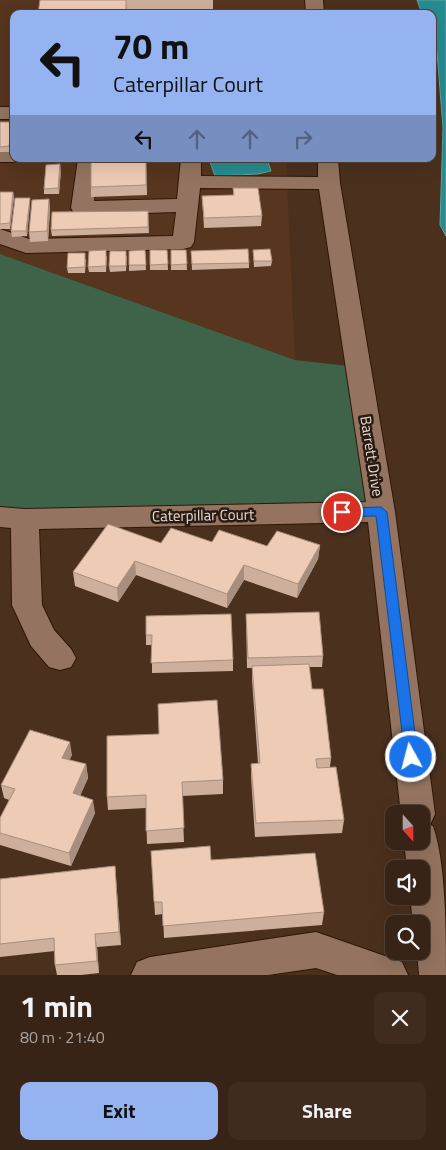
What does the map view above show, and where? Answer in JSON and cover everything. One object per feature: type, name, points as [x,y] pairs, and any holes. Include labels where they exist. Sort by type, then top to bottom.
[{"type":"street","points":[[88,162],[82,208],[187,205]]},
{"type":"street","points":[[0,236],[26,246],[183,242],[191,162]]},
{"type":"street","points":[[190,182],[329,171]]},
{"type":"street","name":"Barrett Drive","points":[[329,171],[381,512],[417,805]]},
{"type":"street","name":"Caterpillar Court","points":[[60,658],[42,637],[27,605],[12,518],[381,512]]},
{"type":"street","points":[[422,850],[438,975]]},
{"type":"street","points":[[150,975],[316,950],[389,975]]},
{"type":"shaded area","points":[[0,0],[314,0],[315,10],[10,10],[10,162],[286,162],[295,360],[0,254]]},
{"type":"green space","points":[[0,254],[295,360],[358,367],[381,512],[0,517]]},
{"type":"water","points":[[417,0],[446,0],[446,236],[440,225],[443,128],[436,49],[436,10],[421,10]]},
{"type":"water","points":[[210,162],[268,162],[271,171],[258,174],[215,176]]},
{"type":"building","points":[[40,0],[126,0],[126,10],[39,10]]},
{"type":"building","points":[[0,122],[10,122],[9,146],[0,147]]},
{"type":"building","points":[[91,162],[146,162],[146,185],[91,187]]},
{"type":"building","points":[[60,164],[58,188],[44,189],[46,165]]},
{"type":"building","points":[[233,188],[258,188],[262,216],[204,218],[202,196],[234,195]]},
{"type":"building","points":[[0,192],[13,192],[10,223],[0,224]]},
{"type":"building","points":[[15,198],[30,198],[26,231],[11,231]]},
{"type":"building","points":[[49,199],[47,231],[29,232],[32,200]]},
{"type":"building","points":[[148,211],[148,227],[51,230],[52,212]]},
{"type":"building","points":[[248,249],[249,263],[192,264],[191,251]]},
{"type":"building","points":[[270,249],[272,261],[254,261],[253,250]]},
{"type":"building","points":[[106,250],[106,266],[88,267],[89,251]]},
{"type":"building","points":[[145,250],[146,265],[129,265],[129,251]]},
{"type":"building","points":[[150,250],[167,250],[168,264],[150,265]]},
{"type":"building","points":[[171,250],[186,250],[187,264],[171,265]]},
{"type":"building","points":[[110,251],[126,251],[126,266],[109,266]]},
{"type":"building","points":[[68,253],[85,253],[85,267],[67,268]]},
{"type":"building","points":[[108,524],[161,543],[171,528],[212,542],[219,530],[267,546],[277,531],[320,545],[298,584],[244,565],[227,594],[135,561],[117,588],[73,572]]},
{"type":"building","points":[[319,612],[323,656],[248,658],[246,614]]},
{"type":"building","points":[[231,614],[233,660],[151,663],[152,635],[146,635],[146,616]]},
{"type":"building","points":[[309,664],[312,689],[323,689],[331,758],[316,759],[317,768],[336,767],[344,820],[256,823],[251,764],[260,763],[252,666]]},
{"type":"building","points":[[217,700],[223,780],[182,782],[184,828],[146,831],[146,795],[107,797],[107,736],[159,734],[158,704]]},
{"type":"building","points":[[30,730],[70,742],[62,758],[86,764],[73,793],[93,800],[69,853],[0,833],[0,818],[15,789],[1,785]]},
{"type":"building","points":[[210,846],[211,860],[315,853],[324,912],[163,926],[162,902],[154,902],[151,851]]},
{"type":"building","points":[[115,866],[119,932],[95,934],[97,961],[55,965],[54,938],[0,944],[0,879]]},
{"type":"route","points":[[342,512],[381,512],[411,757]]}]
